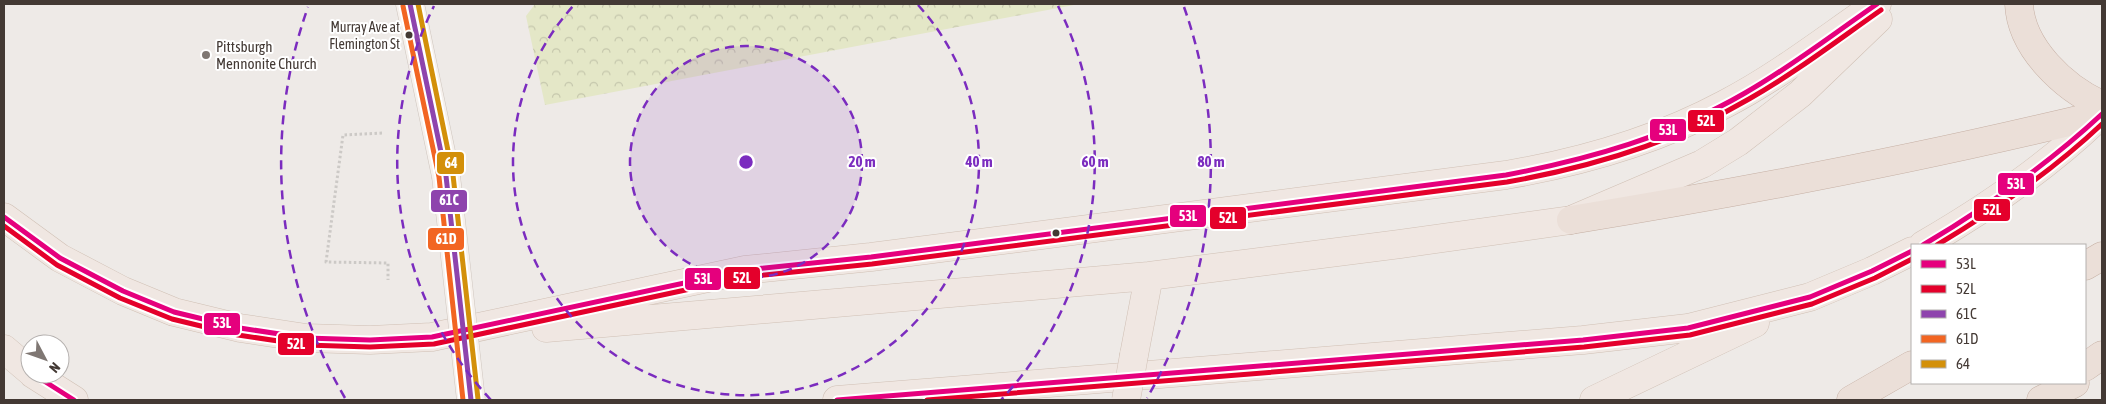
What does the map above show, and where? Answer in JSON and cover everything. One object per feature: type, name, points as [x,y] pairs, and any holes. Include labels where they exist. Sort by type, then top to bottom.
[{"type":"highway","points":[[2019,4],[2019,14],[2027,34],[2039,54],[2054,71],[2074,88],[2102,105]]},
{"type":"highway","points":[[1570,220],[1701,199],[2021,134],[2102,114]]},
{"type":"highway","points":[[2086,265],[2102,256]]},
{"type":"highway","points":[[2086,366],[2102,355]]},
{"type":"highway","points":[[1851,400],[1911,366]]},
{"type":"highway","points":[[2086,377],[2102,368]]},
{"type":"highway","points":[[2035,400],[2059,384]]},
{"type":"highway","points":[[2041,400],[2073,384]]},
{"type":"main road","points":[[410,4],[446,176],[471,400]]},
{"type":"main road","points":[[432,337],[745,270],[901,253],[1486,178],[1549,168],[1637,143],[1725,105],[1765,81],[1877,4]]},
{"type":"main road","points":[[4,217],[60,258],[124,291],[174,312],[240,328],[306,338],[370,340],[432,337],[1149,276],[1409,243],[1570,220],[1702,164],[1738,142],[1800,94],[1894,4]]},
{"type":"main road","points":[[1924,244],[1995,201],[2083,133],[2102,114]]},
{"type":"main road","points":[[1594,400],[1810,297],[1872,271],[1911,252]]},
{"type":"main road","points":[[1126,400],[1149,276]]},
{"type":"main road","points":[[837,400],[1633,335],[1688,328],[1810,297]]},
{"type":"main road","points":[[4,349],[20,363]]},
{"type":"main road","points":[[49,384],[74,400]]},
{"type":"path","points":[[382,133],[343,135],[326,262],[388,263],[388,280]]},
{"type":"green space","points":[[535,4],[1079,4],[545,105],[526,16]]},
{"type":"transit line","name":"61C","points":[[410,4],[446,176],[471,400]]},
{"type":"transit line","name":"64","points":[[418,4],[453,175],[478,399]]},
{"type":"transit line","name":"53L","points":[[4,217],[60,258],[123,291],[174,312],[240,328],[306,338],[370,340],[432,337],[745,270],[871,257],[1506,175],[1537,169],[1599,153],[1659,134],[1717,108],[1779,72],[1877,4]]},
{"type":"transit line","name":"61D","points":[[403,6],[439,177],[463,400]]},
{"type":"transit line","name":"52L","points":[[4,226],[57,265],[120,298],[172,319],[238,335],[305,345],[370,347],[434,344],[746,277],[872,264],[1507,182],[1570,169],[1662,141],[1721,115],[1783,78],[1881,10]]},
{"type":"transit line","name":"53L","points":[[1925,244],[1970,216],[2038,168],[2102,114]]},
{"type":"transit line","name":"52L","points":[[1939,244],[2023,189],[2102,124]]},
{"type":"transit line","name":"53L","points":[[837,400],[1583,340],[1688,328],[1810,297],[1872,271],[1911,252]]},
{"type":"transit line","name":"52L","points":[[927,400],[1584,347],[1690,335],[1812,304],[1875,278],[1911,260]]},
{"type":"transit line","name":"53L","points":[[49,384],[74,400]]},
{"type":"place","name":"Murray Ave at Flemington St","points":[[409,35]]},
{"type":"place","name":"Pittsburgh Mennonite Church","points":[[206,55]]}]
